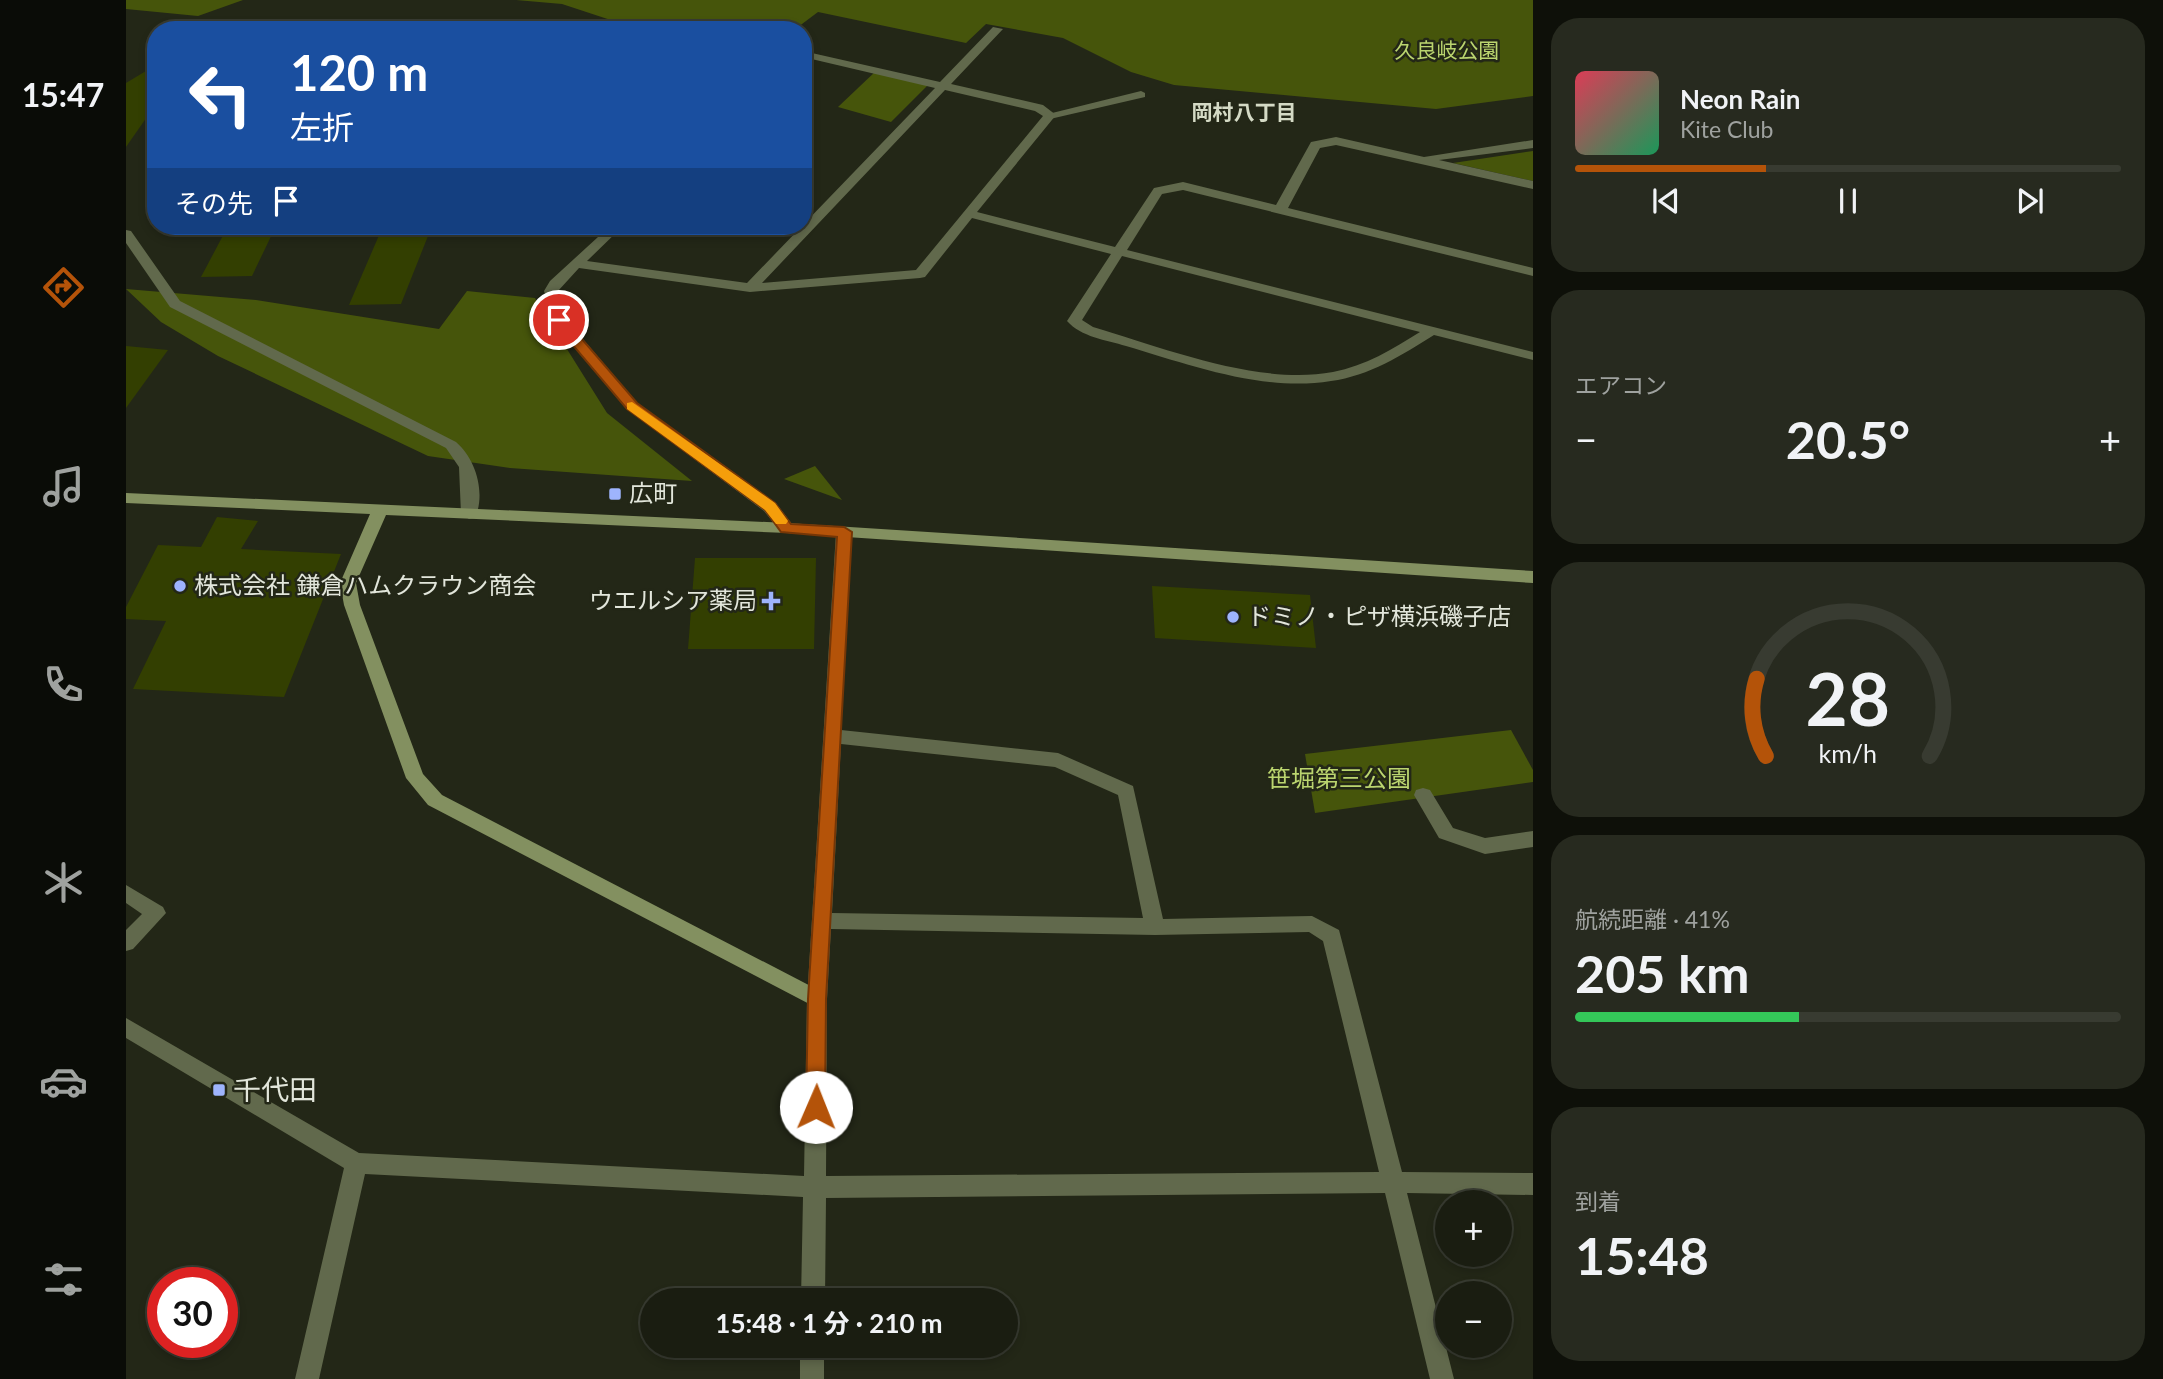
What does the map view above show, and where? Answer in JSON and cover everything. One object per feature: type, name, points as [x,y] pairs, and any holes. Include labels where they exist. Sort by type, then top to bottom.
[{"type":"street","points":[[812,223],[997,29]]},
{"type":"street","points":[[812,56],[1039,108],[1050,115]]},
{"type":"street","points":[[576,264],[750,289],[920,274],[1050,115],[1138,98],[1140,95]]},
{"type":"street","points":[[1280,210],[1315,145],[1336,141],[1533,185]]},
{"type":"street","points":[[1418,160],[1533,144]]},
{"type":"street","points":[[1433,330],[1360,369],[1301,380],[1269,379],[1088,330],[1074,321],[1158,191],[1183,186],[1533,272]]},
{"type":"street","points":[[970,214],[1533,356]]},
{"type":"street","points":[[126,234],[175,304],[464,454],[470,471],[469,514]]},
{"type":"street","points":[[608,235],[551,291],[559,320],[632,406],[770,507],[787,528]]},
{"type":"street","points":[[750,289],[801,235]]},
{"type":"street","points":[[126,498],[787,528],[1533,577]]},
{"type":"street","points":[[380,510],[348,583],[352,605],[415,778],[435,800],[817,999]]},
{"type":"street","points":[[813,1288],[817,999],[844,532]]},
{"type":"street","points":[[833,736],[1058,760],[1126,791],[1155,927]]},
{"type":"street","points":[[1423,795],[1446,833],[1485,846],[1533,839]]},
{"type":"street","points":[[126,893],[156,913],[126,943]]},
{"type":"street","points":[[822,921],[1155,927],[1312,924],[1332,936],[1442,1379]]},
{"type":"street","points":[[126,1027],[356,1163],[814,1187],[1392,1181],[1533,1184]]},
{"type":"street","points":[[307,1379],[356,1163]]},
{"type":"street","points":[[812,1358],[812,1379]]},
{"type":"green space","points":[[126,0],[243,0],[198,16],[126,9]]},
{"type":"green space","name":"久良岐公園","points":[[516,0],[1533,0],[1533,96],[1436,109],[1174,85],[1131,72],[1063,38],[986,24],[966,43],[818,12],[806,21],[614,21],[562,4]]},
{"type":"green space","points":[[877,70],[928,85],[891,122],[838,107]]},
{"type":"green space","points":[[1533,151],[1533,181],[1453,163]]},
{"type":"green space","points":[[126,289],[256,300],[439,329],[467,291],[535,298],[607,413],[692,481],[510,468],[428,456],[218,356],[161,322]]},
{"type":"green space","points":[[815,466],[842,500],[784,479]]},
{"type":"green space","name":"笹堀第三公園","points":[[1511,730],[1533,770],[1533,782],[1315,813],[1305,754]]},
{"type":"building","points":[[147,70],[147,117],[126,147],[126,83]]},
{"type":"building","points":[[223,235],[272,235],[252,276],[201,277]]},
{"type":"building","points":[[379,235],[428,235],[401,304],[349,305]]},
{"type":"building","points":[[126,346],[168,350],[126,408]]},
{"type":"building","points":[[217,517],[258,521],[241,549],[341,554],[284,697],[133,689],[166,621],[126,619],[126,607],[158,545],[201,547]]},
{"type":"building","points":[[695,558],[816,558],[814,649],[688,649]]},
{"type":"building","name":"ドミノ・ピザ横浜磯子店","points":[[1152,586],[1310,595],[1316,648],[1155,638]]},
{"type":"slow traffic","points":[[632,406],[770,507],[781,521]]},
{"type":"place","name":"広町","points":[[615,494]]},
{"type":"place","name":"株式会社 鎌倉ハムクラウン商会","points":[[180,586]]},
{"type":"place","name":"ウエルシア薬局","points":[[771,601]]},
{"type":"place","name":"ドミノ・ピザ横浜磯子店","points":[[1233,617]]},
{"type":"place","name":"千代田","points":[[219,1090]]},
{"type":"district","name":"岡村八丁目","points":[[1244,113]]},
{"type":"route","points":[[559,320],[632,406],[770,507],[787,528],[844,532],[817,999],[816,1107]]}]
